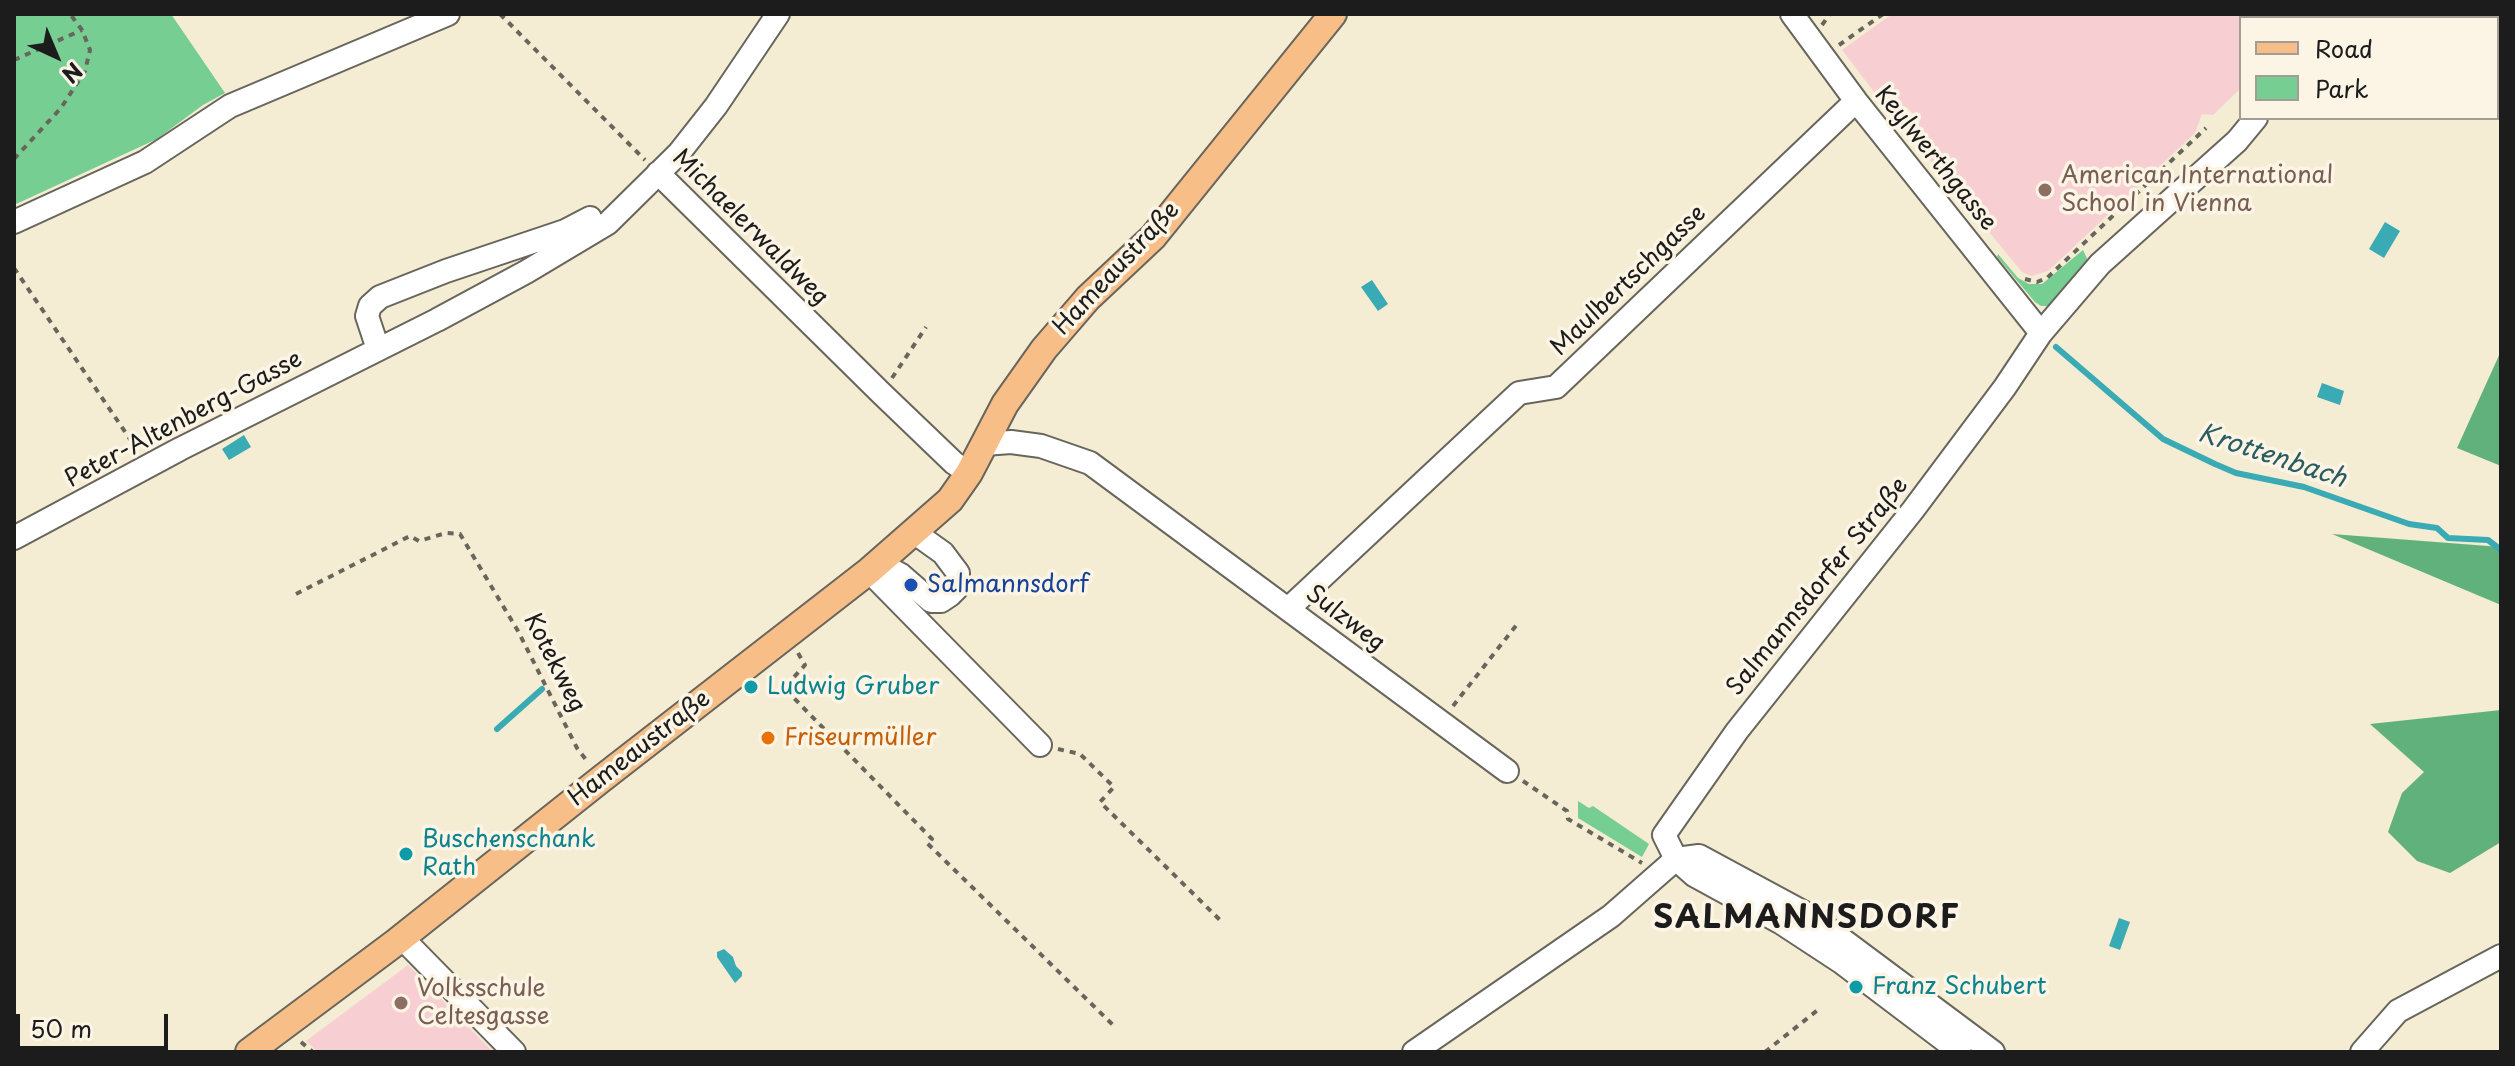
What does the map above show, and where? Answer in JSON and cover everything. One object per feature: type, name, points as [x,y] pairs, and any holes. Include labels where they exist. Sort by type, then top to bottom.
[{"type":"main road","name":"Hameaustraße","points":[[249,1052],[402,938],[874,567],[950,500],[969,473],[1016,386],[1051,339],[1088,298],[1153,237],[1333,14]]},
{"type":"street","points":[[14,222],[145,162],[230,106],[448,14]]},
{"type":"street","name":"Peter-Altenberg-Gasse","points":[[14,538],[526,272],[608,223],[679,153],[716,106],[778,14]]},
{"type":"street","name":"Keylwerthgasse","points":[[1792,14],[1856,101],[2041,333]]},
{"type":"street","name":"Maulbertschgasse","points":[[1288,609],[1519,393],[1556,387],[1856,101]]},
{"type":"street","name":"Salmannsdorfer Straße","points":[[1676,859],[1664,835],[1718,757],[1913,510],[2005,387],[2041,333],[2100,264],[2237,141],[2254,120]]},
{"type":"street","name":"Peter-Altenberg-Gasse","points":[[378,349],[367,316],[370,306],[380,297],[565,231],[658,173]]},
{"type":"street","name":"Michaelerwaldweg","points":[[658,173],[881,393],[954,463],[969,473]]},
{"type":"street","name":"Sulzweg","points":[[984,444],[1011,442],[1041,446],[1090,463],[1507,771]]},
{"type":"street","points":[[874,567],[901,575],[931,601],[941,601],[950,595],[957,588],[958,573],[943,553],[915,533]]},
{"type":"street","points":[[874,567],[1040,745]]},
{"type":"street","points":[[1414,1052],[1611,916],[1676,859],[1694,875],[1862,966],[1993,1052]]},
{"type":"street","points":[[402,938],[514,1052]]},
{"type":"street","points":[[2362,1052],[2398,1011],[2501,956]]},
{"type":"street","points":[[1862,966],[1960,1052]]},
{"type":"path","points":[[14,159],[61,108],[85,71],[90,50],[82,30],[70,14]]},
{"type":"path","name":"Michaelerwaldweg","points":[[500,14],[658,173]]},
{"type":"path","points":[[1823,57],[1883,14]]},
{"type":"path","points":[[14,60],[82,30]]},
{"type":"path","points":[[2021,276],[2037,282],[2047,278],[2206,128]]},
{"type":"path","points":[[14,268],[148,467]]},
{"type":"path","points":[[881,393],[926,327]]},
{"type":"path","name":"Kotekweg","points":[[296,594],[410,536],[419,541],[446,533],[460,534],[518,631],[577,748],[600,780]]},
{"type":"path","points":[[1440,723],[1518,623]]},
{"type":"path","points":[[786,634],[805,665],[784,688],[932,839],[927,843],[1113,1025]]},
{"type":"path","points":[[1040,745],[1080,754],[1114,787],[1100,802],[1220,920]]},
{"type":"path","points":[[1507,771],[1567,811],[1568,819],[1658,875]]},
{"type":"path","points":[[1765,1052],[1819,1009]]},
{"type":"shaded area","name":"American International School in Vienna","points":[[1892,14],[2312,14],[2239,16],[2239,90],[2213,115],[2202,114],[2195,133],[2048,271],[2031,276],[2022,272],[1914,141],[1920,120],[1906,107],[1885,106],[1842,50]]},
{"type":"shaded area","name":"Volksschule Celtesgasse","points":[[408,965],[493,1052],[318,1052],[306,1041]]},
{"type":"green space","points":[[14,14],[171,14],[225,93],[157,139],[14,205]]},
{"type":"green space","points":[[2083,250],[2090,265],[2055,305],[2048,306],[2035,302],[1997,257],[1998,254],[2018,278],[2029,284],[2042,284]]},
{"type":"green space","points":[[2501,351],[2501,466],[2457,448]]},
{"type":"green space","points":[[2332,534],[2501,547],[2501,605]]},
{"type":"green space","points":[[2501,710],[2501,842],[2450,873],[2417,861],[2388,832],[2402,793],[2424,772],[2370,724]]},
{"type":"green space","points":[[1578,801],[1589,808],[1593,806],[1649,844],[1642,857],[1578,818]]},
{"type":"water","points":[[2385,222],[2400,231],[2384,258],[2369,249]]},
{"type":"water","points":[[1372,280],[1388,304],[1378,311],[1361,287]]},
{"type":"water","points":[[2322,383],[2344,391],[2340,405],[2317,397]]},
{"type":"water","points":[[244,435],[251,447],[229,460],[222,449]]},
{"type":"water","points":[[2119,918],[2130,922],[2120,950],[2109,946]]},
{"type":"water","points":[[724,949],[742,972],[735,983],[717,957],[717,952]]},
{"type":"waterway","name":"Krottenbach","points":[[2056,347],[2163,439],[2215,464],[2236,473],[2304,487],[2409,524],[2437,528],[2448,538],[2488,540],[2501,550]]},
{"type":"waterway","points":[[497,729],[542,689]]},
{"type":"place","name":"American International School in Vienna","points":[[2045,190]]},
{"type":"place","name":"Salmannsdorf","points":[[911,585]]},
{"type":"place","name":"Ludwig Gruber","points":[[751,687]]},
{"type":"place","name":"Friseurmüller","points":[[768,738]]},
{"type":"place","name":"Buschenschank Rath","points":[[406,854]]},
{"type":"place","name":"Franz Schubert","points":[[1856,987]]},
{"type":"place","name":"Volksschule Celtesgasse","points":[[401,1003]]},
{"type":"district","name":"SALMANNSDORF","points":[[1807,919]]}]
